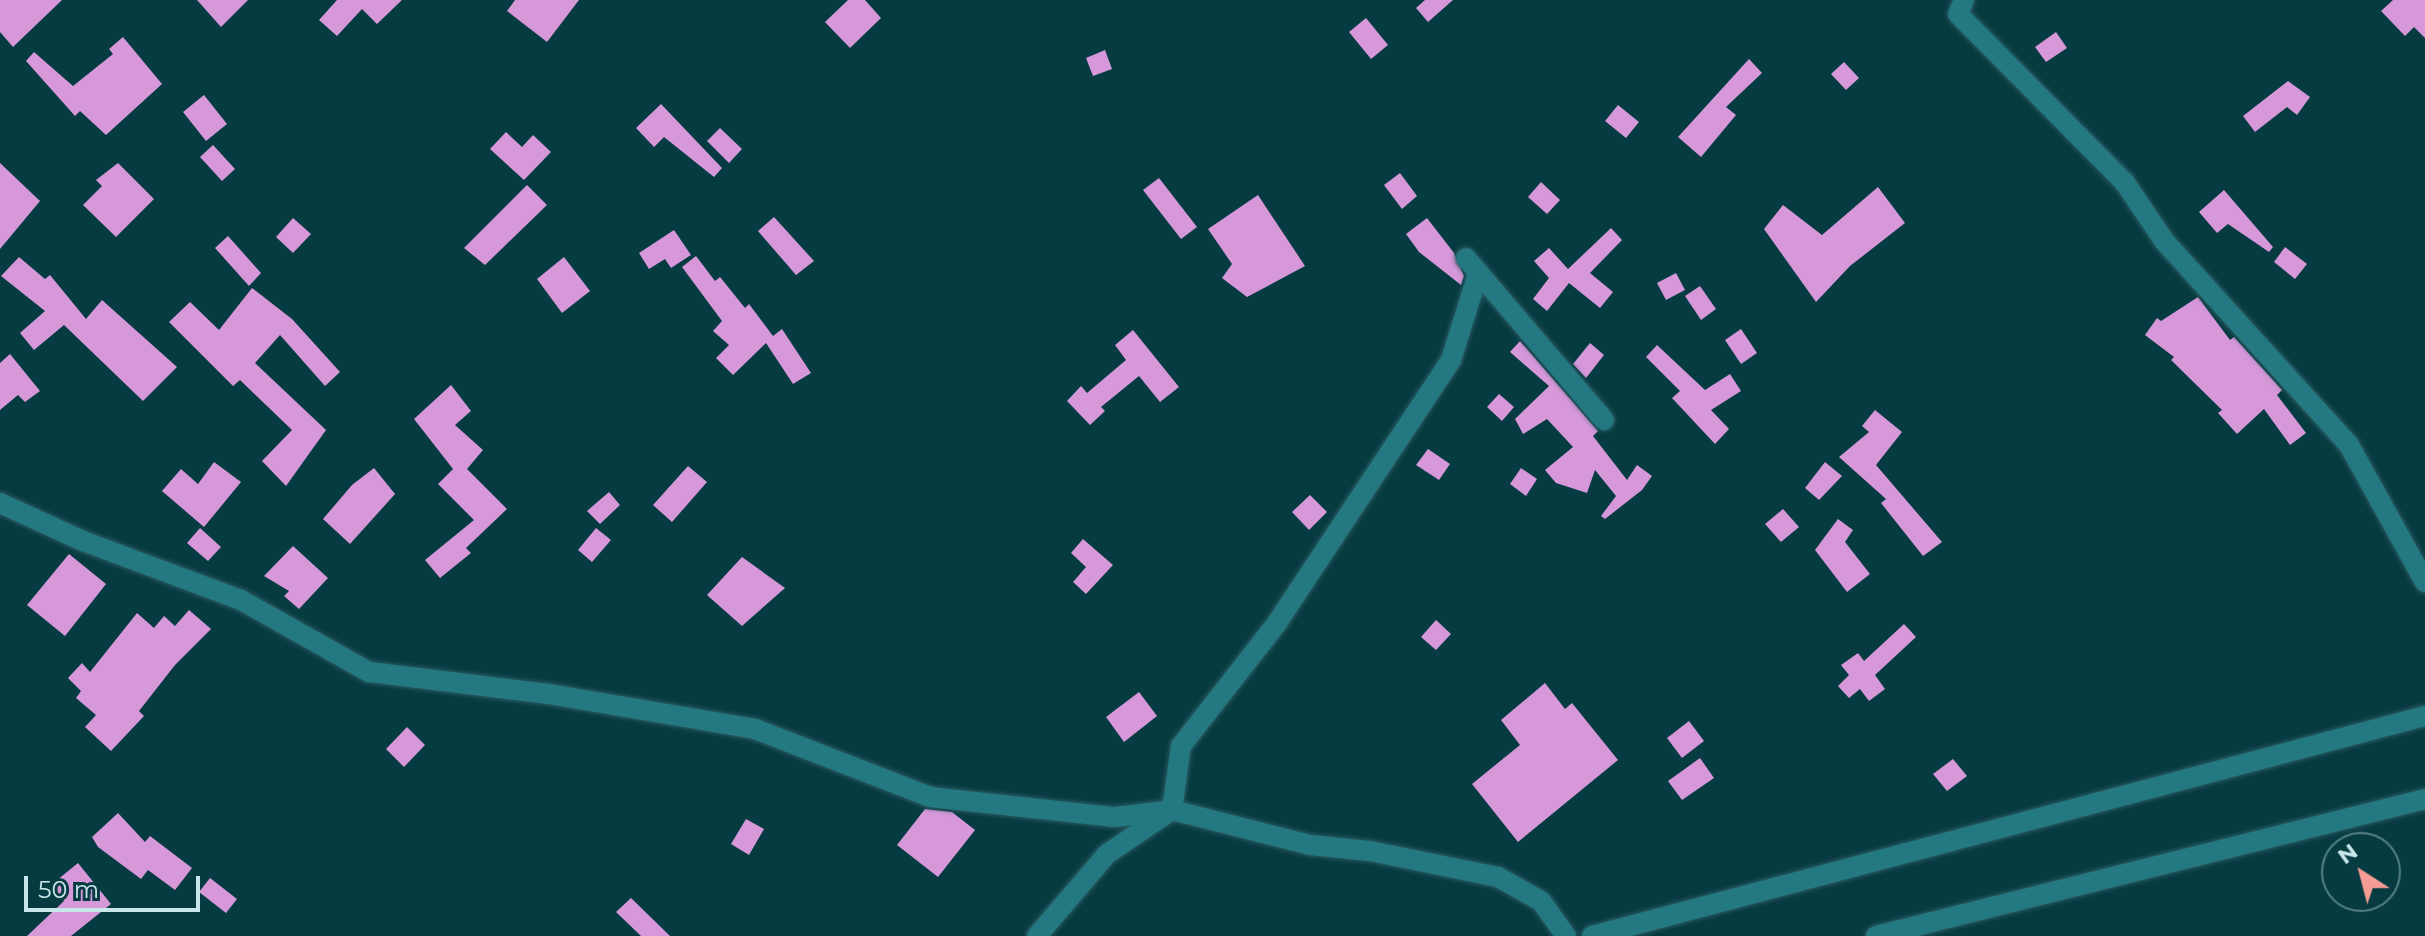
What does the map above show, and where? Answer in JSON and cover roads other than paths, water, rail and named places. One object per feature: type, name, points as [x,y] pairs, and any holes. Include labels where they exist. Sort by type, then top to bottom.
[{"type":"street","points":[[1964,0],[1958,14],[2125,183],[2165,242],[2349,445],[2425,582]]},
{"type":"street","points":[[1037,936],[1107,854],[1172,810],[1181,746],[1277,623],[1451,360],[1472,266],[1604,420]]},
{"type":"street","points":[[0,503],[83,541],[241,600],[369,672],[549,694],[755,729],[930,797],[1115,817],[1172,810],[1310,845],[1370,851],[1498,877],[1541,901],[1566,936]]},
{"type":"street","points":[[1592,936],[2425,716]]},
{"type":"street","points":[[1876,936],[2425,799]]}]
